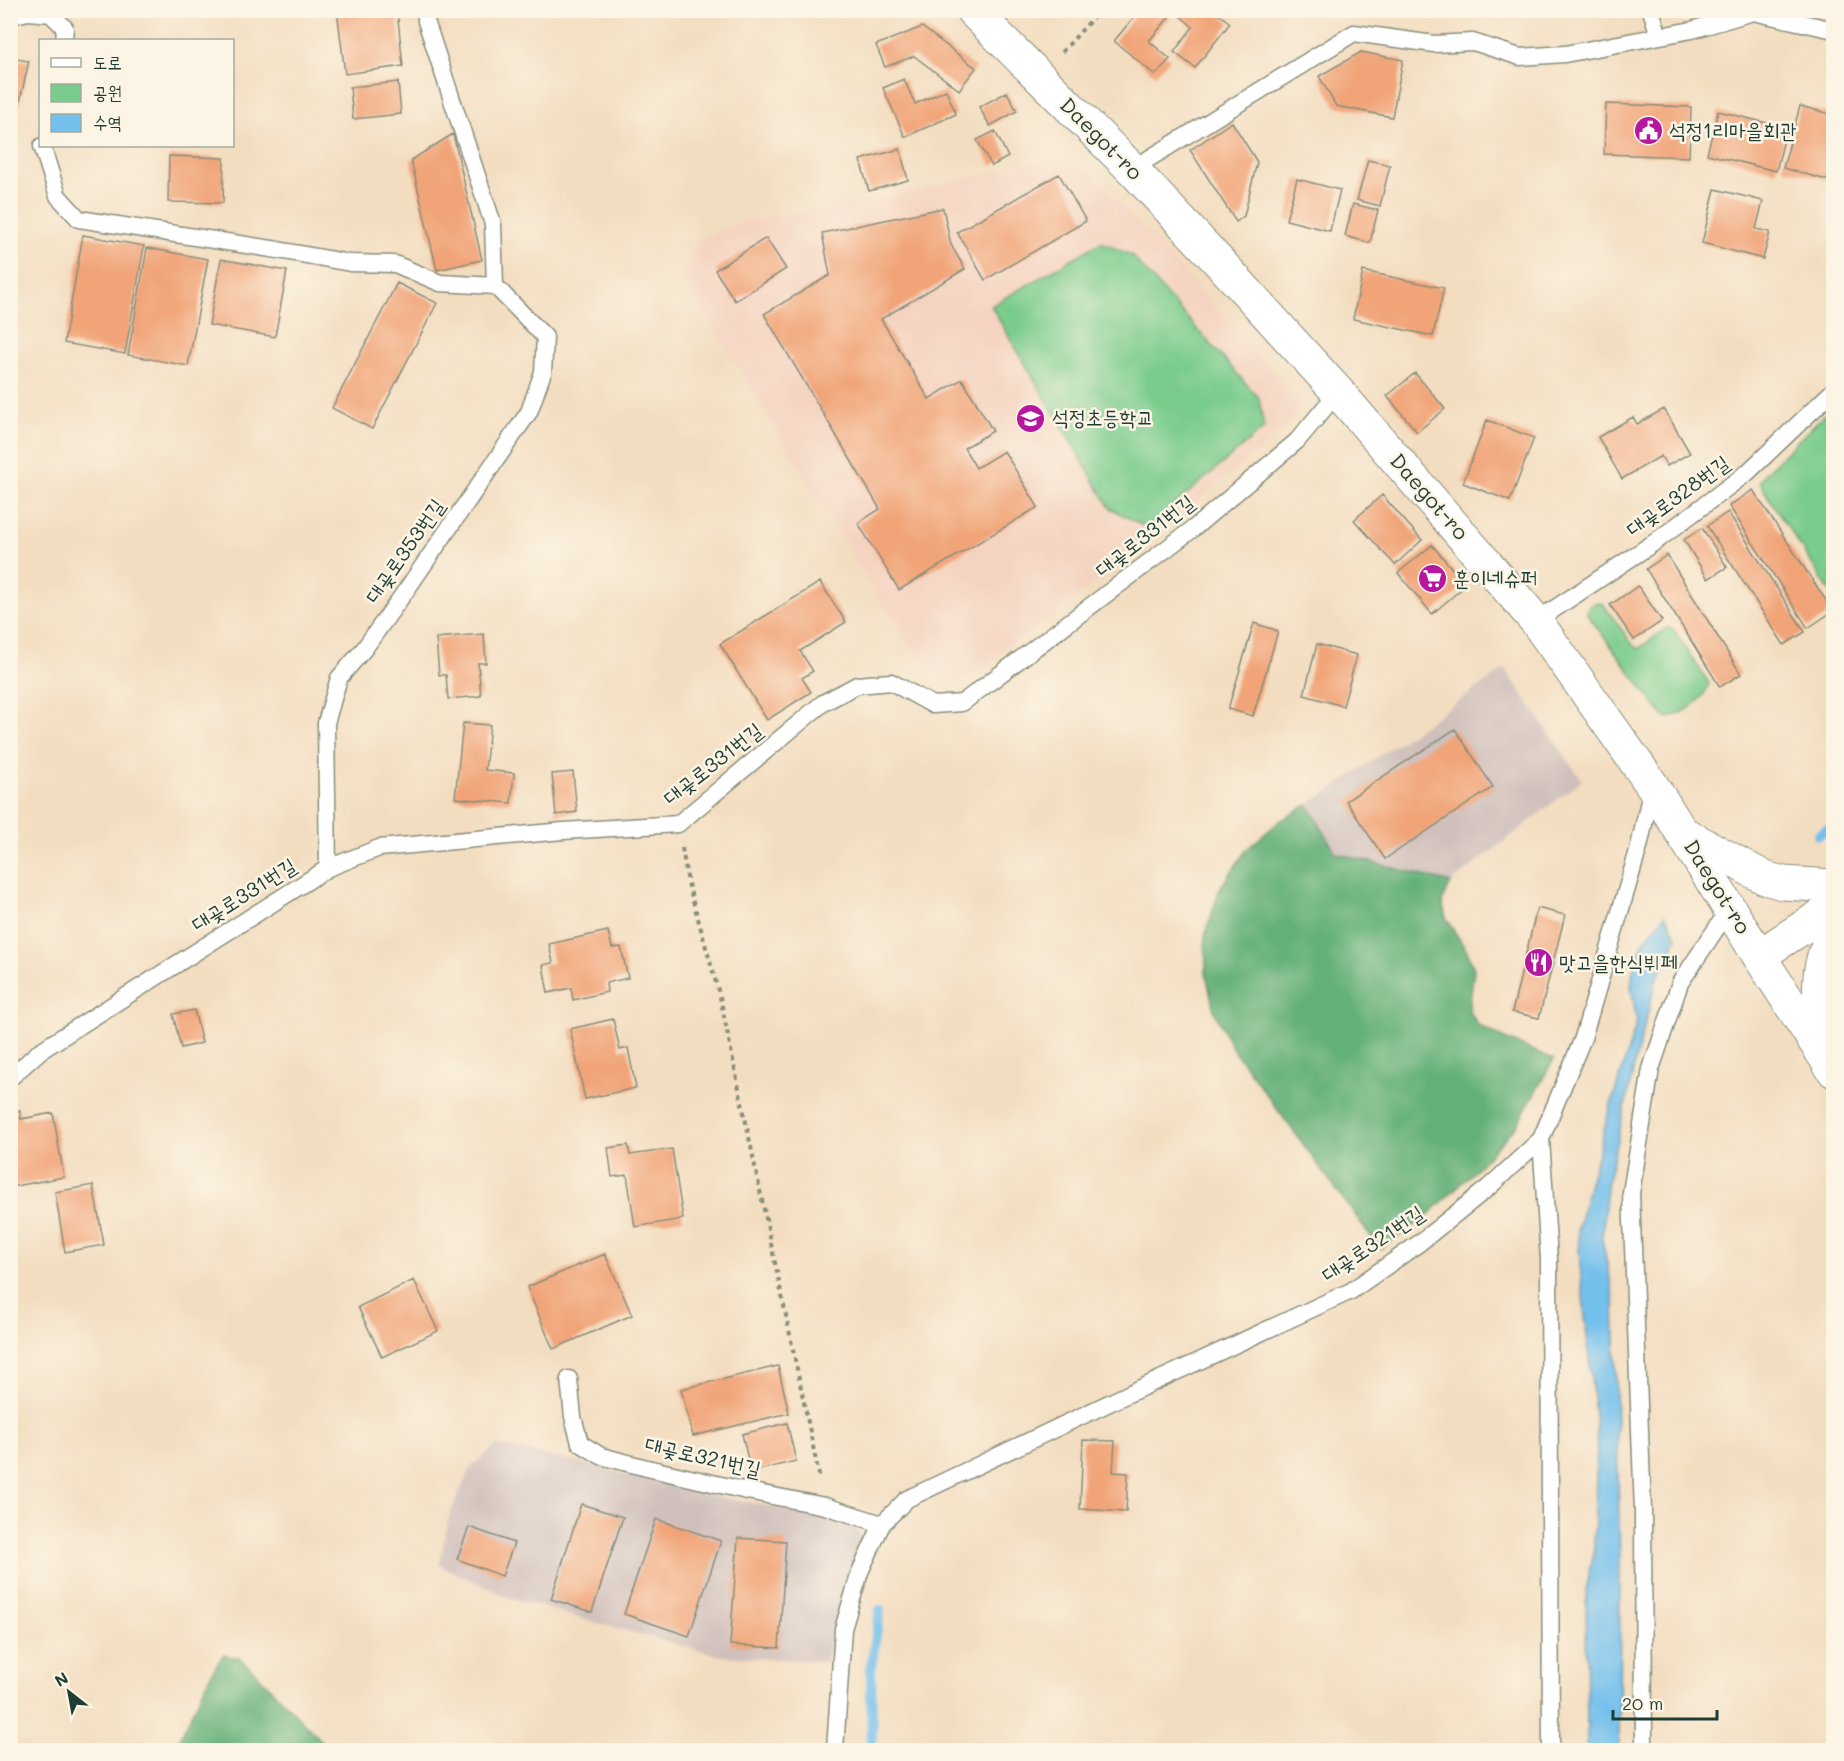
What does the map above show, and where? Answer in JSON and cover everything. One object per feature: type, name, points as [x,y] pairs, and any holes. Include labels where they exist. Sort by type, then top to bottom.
[{"type":"street","name":"Daegot-ro","points":[[972,10],[1132,170],[1236,280],[1338,392],[1536,621],[1652,784],[1831,1068]]},
{"type":"street","points":[[1683,833],[1765,879],[1783,883],[1833,886]]},
{"type":"street","points":[[1759,956],[1833,907]]},
{"type":"street","points":[[1831,1068],[1818,984],[1821,963],[1833,933]]},
{"type":"lane","points":[[42,147],[58,196],[79,219],[350,263],[395,264],[440,283],[495,286],[493,224],[426,21],[426,10]]},
{"type":"lane","points":[[1651,10],[1659,36]]},
{"type":"lane","points":[[1132,170],[1354,33],[1434,44],[1473,42],[1520,57],[1565,54],[1692,30],[1754,11],[1833,30]]},
{"type":"lane","points":[[10,16],[28,12],[51,14],[65,28],[64,39]]},
{"type":"lane","name":"대곶로353번길","points":[[327,868],[326,723],[339,678],[407,589],[530,412],[543,372],[545,337],[495,286]]},
{"type":"lane","name":"대곶로328번길","points":[[1536,621],[1655,542],[1748,472],[1833,390]]},
{"type":"lane","name":"대곶로331번길","points":[[10,1078],[40,1051],[327,868],[380,848],[563,831],[678,824],[823,703],[856,685],[891,682],[933,705],[963,703],[1194,528],[1297,441],[1338,392]]},
{"type":"lane","name":"대곶로321번길","points":[[835,1750],[843,1629],[860,1572],[882,1524],[907,1498],[1351,1291],[1418,1244],[1489,1187],[1541,1139],[1582,1038],[1639,847],[1652,784]]},
{"type":"lane","points":[[1644,1750],[1643,1511],[1631,1193],[1651,1069],[1680,983],[1730,908]]},
{"type":"lane","points":[[1541,1139],[1548,1259],[1551,1750]]},
{"type":"lane","name":"대곶로321번길","points":[[569,1379],[573,1417],[580,1443],[601,1456],[747,1491],[825,1506],[882,1524]]},
{"type":"path","points":[[1040,77],[1100,10]]},
{"type":"path","points":[[678,824],[688,883],[720,997],[825,1506]]},
{"type":"shaded area","name":"석정초등학교","points":[[1065,160],[1090,172],[1303,405],[1283,431],[1061,610],[964,680],[944,680],[913,651],[883,606],[685,281],[696,239],[750,220],[890,196],[1035,162]]},
{"type":"shaded area","points":[[1505,669],[1582,780],[1451,883],[1336,853],[1308,805]]},
{"type":"shaded area","points":[[497,1445],[710,1495],[847,1520],[862,1537],[842,1597],[826,1662],[721,1656],[505,1596],[439,1565],[450,1513],[471,1467]]},
{"type":"green space","points":[[1101,242],[1131,255],[1259,398],[1264,428],[1147,528],[1110,508],[991,306]]},
{"type":"green space","points":[[1833,406],[1833,596],[1760,481],[1766,472]]},
{"type":"green space","points":[[1596,602],[1603,604],[1638,649],[1667,628],[1673,629],[1709,683],[1703,695],[1681,713],[1668,718],[1663,716],[1587,614],[1587,609]]},
{"type":"green space","points":[[1308,805],[1336,853],[1451,883],[1442,902],[1446,918],[1467,951],[1474,969],[1469,1011],[1478,1025],[1554,1059],[1516,1126],[1476,1169],[1424,1219],[1380,1249],[1233,1049],[1214,1011],[1206,974],[1205,936],[1220,888],[1247,849],[1281,820]]},
{"type":"green space","points":[[223,1655],[239,1658],[253,1670],[330,1750],[174,1750],[212,1672]]},
{"type":"water","points":[[1665,915],[1677,937],[1656,981],[1607,1185],[1602,1239],[1614,1299],[1620,1564],[1619,1750],[1587,1750],[1586,1586],[1594,1548],[1597,1437],[1578,1228],[1608,1115],[1637,1022],[1631,986],[1634,964],[1645,940]]},
{"type":"building","points":[[337,10],[397,10],[403,66],[345,74]]},
{"type":"building","points":[[1140,10],[1163,10],[1170,16],[1149,41],[1170,59],[1155,75],[1114,41]]},
{"type":"building","points":[[1173,10],[1214,10],[1230,23],[1195,68],[1174,52],[1193,27]]},
{"type":"building","points":[[922,27],[976,68],[959,90],[914,56],[885,67],[876,45]]},
{"type":"building","points":[[1361,52],[1403,60],[1392,117],[1336,106],[1319,76]]},
{"type":"building","points":[[10,58],[29,61],[11,140],[10,140]]},
{"type":"building","points":[[904,79],[915,104],[946,90],[956,114],[905,137],[883,88]]},
{"type":"building","points":[[398,82],[401,114],[353,119],[350,87]]},
{"type":"building","points":[[1007,92],[1017,111],[990,126],[979,107]]},
{"type":"building","name":"석정1리마을회관","points":[[1606,104],[1691,107],[1689,157],[1604,154]]},
{"type":"building","points":[[1800,106],[1834,115],[1834,182],[1783,168]]},
{"type":"building","points":[[1718,111],[1787,128],[1776,171],[1707,154]]},
{"type":"building","points":[[1232,122],[1257,162],[1244,216],[1236,222],[1190,150]]},
{"type":"building","points":[[995,131],[1008,157],[992,166],[977,140]]},
{"type":"building","points":[[453,134],[482,260],[437,270],[411,160]]},
{"type":"building","points":[[900,149],[908,180],[869,191],[860,160]]},
{"type":"building","points":[[169,156],[224,158],[223,203],[168,202]]},
{"type":"building","points":[[1368,160],[1390,165],[1380,206],[1357,200]]},
{"type":"building","points":[[10,173],[15,174],[13,228],[10,228]]},
{"type":"building","points":[[1059,174],[1086,221],[985,280],[957,232]]},
{"type":"building","points":[[1297,179],[1340,190],[1330,231],[1286,220]]},
{"type":"building","points":[[1715,189],[1763,201],[1756,229],[1770,232],[1763,259],[1702,243]]},
{"type":"building","points":[[1353,204],[1378,210],[1370,243],[1345,236]]},
{"type":"building","points":[[943,208],[951,245],[965,269],[881,319],[929,399],[962,379],[993,431],[964,448],[976,468],[1004,451],[1038,507],[899,590],[858,523],[880,509],[764,314],[830,275],[822,233]]},
{"type":"building","points":[[83,235],[144,246],[125,354],[64,343]]},
{"type":"building","points":[[766,238],[786,269],[735,301],[715,270]]},
{"type":"building","points":[[147,248],[208,259],[188,366],[128,355]]},
{"type":"building","points":[[221,259],[287,271],[275,337],[209,325]]},
{"type":"building","points":[[1363,271],[1444,288],[1433,336],[1353,319]]},
{"type":"building","points":[[397,283],[437,303],[372,429],[332,408]]},
{"type":"building","points":[[1415,373],[1445,409],[1417,432],[1387,396]]},
{"type":"building","points":[[1664,409],[1690,453],[1667,466],[1661,456],[1622,479],[1598,437],[1633,417],[1637,424]]},
{"type":"building","points":[[1487,420],[1534,438],[1510,501],[1463,483]]},
{"type":"building","points":[[1753,490],[1833,611],[1808,628],[1729,506]]},
{"type":"building","points":[[1382,495],[1422,540],[1395,565],[1354,520]]},
{"type":"building","points":[[1728,512],[1805,632],[1784,645],[1707,526]]},
{"type":"building","points":[[1702,528],[1727,567],[1708,579],[1684,540]]},
{"type":"building","name":"훈이네슈퍼","points":[[1432,545],[1466,585],[1432,614],[1398,573]]},
{"type":"building","points":[[1667,555],[1741,674],[1720,687],[1646,569]]},
{"type":"building","points":[[820,582],[846,622],[800,651],[813,671],[802,678],[811,692],[767,720],[720,644]]},
{"type":"building","points":[[1638,586],[1662,621],[1634,640],[1610,605]]},
{"type":"building","points":[[1254,623],[1278,631],[1253,716],[1228,709]]},
{"type":"building","points":[[484,634],[486,663],[478,663],[481,696],[448,699],[446,675],[439,675],[436,638]]},
{"type":"building","points":[[1317,644],[1357,655],[1343,706],[1304,695]]},
{"type":"building","points":[[463,723],[490,725],[485,770],[514,773],[511,803],[455,798]]},
{"type":"building","points":[[1455,729],[1493,787],[1385,859],[1346,801]]},
{"type":"building","points":[[573,772],[577,812],[556,815],[552,774]]},
{"type":"building","name":"맛고을한식뷔페","points":[[1537,908],[1565,915],[1539,1018],[1512,1012]]},
{"type":"building","points":[[608,931],[612,948],[621,947],[628,978],[606,983],[607,992],[573,1000],[571,988],[548,993],[543,965],[553,963],[549,944]]},
{"type":"building","points":[[194,1010],[202,1043],[181,1048],[173,1014]]},
{"type":"building","points":[[613,1019],[620,1050],[628,1048],[636,1088],[585,1099],[570,1029]]},
{"type":"building","points":[[20,1111],[21,1119],[53,1113],[64,1177],[10,1187],[10,1113]]},
{"type":"building","points":[[628,1145],[630,1155],[672,1149],[683,1219],[635,1227],[627,1175],[612,1177],[608,1148]]},
{"type":"building","points":[[93,1185],[104,1245],[65,1252],[55,1192]]},
{"type":"building","points":[[605,1254],[632,1315],[553,1349],[527,1287]]},
{"type":"building","points":[[414,1280],[438,1331],[382,1357],[358,1307]]},
{"type":"building","points":[[778,1366],[789,1413],[693,1436],[681,1389]]},
{"type":"building","points":[[787,1423],[796,1461],[751,1472],[742,1434]]},
{"type":"building","points":[[1083,1440],[1115,1441],[1113,1472],[1128,1473],[1126,1512],[1080,1509]]},
{"type":"building","points":[[581,1504],[623,1517],[592,1612],[551,1599]]},
{"type":"building","points":[[656,1519],[721,1541],[689,1636],[624,1614]]},
{"type":"building","points":[[469,1527],[514,1543],[502,1576],[457,1559]]},
{"type":"building","points":[[738,1538],[786,1541],[779,1648],[730,1645]]},
{"type":"waterway","points":[[1818,835],[1834,825]]},
{"type":"waterway","points":[[872,1750],[871,1667],[880,1610]]},
{"type":"place","name":"석정1리마을회관","points":[[1648,131]]},
{"type":"place","name":"석정초등학교","points":[[1031,418]]},
{"type":"place","name":"훈이네슈퍼","points":[[1432,579]]},
{"type":"place","name":"맛고을한식뷔페","points":[[1538,963]]}]
